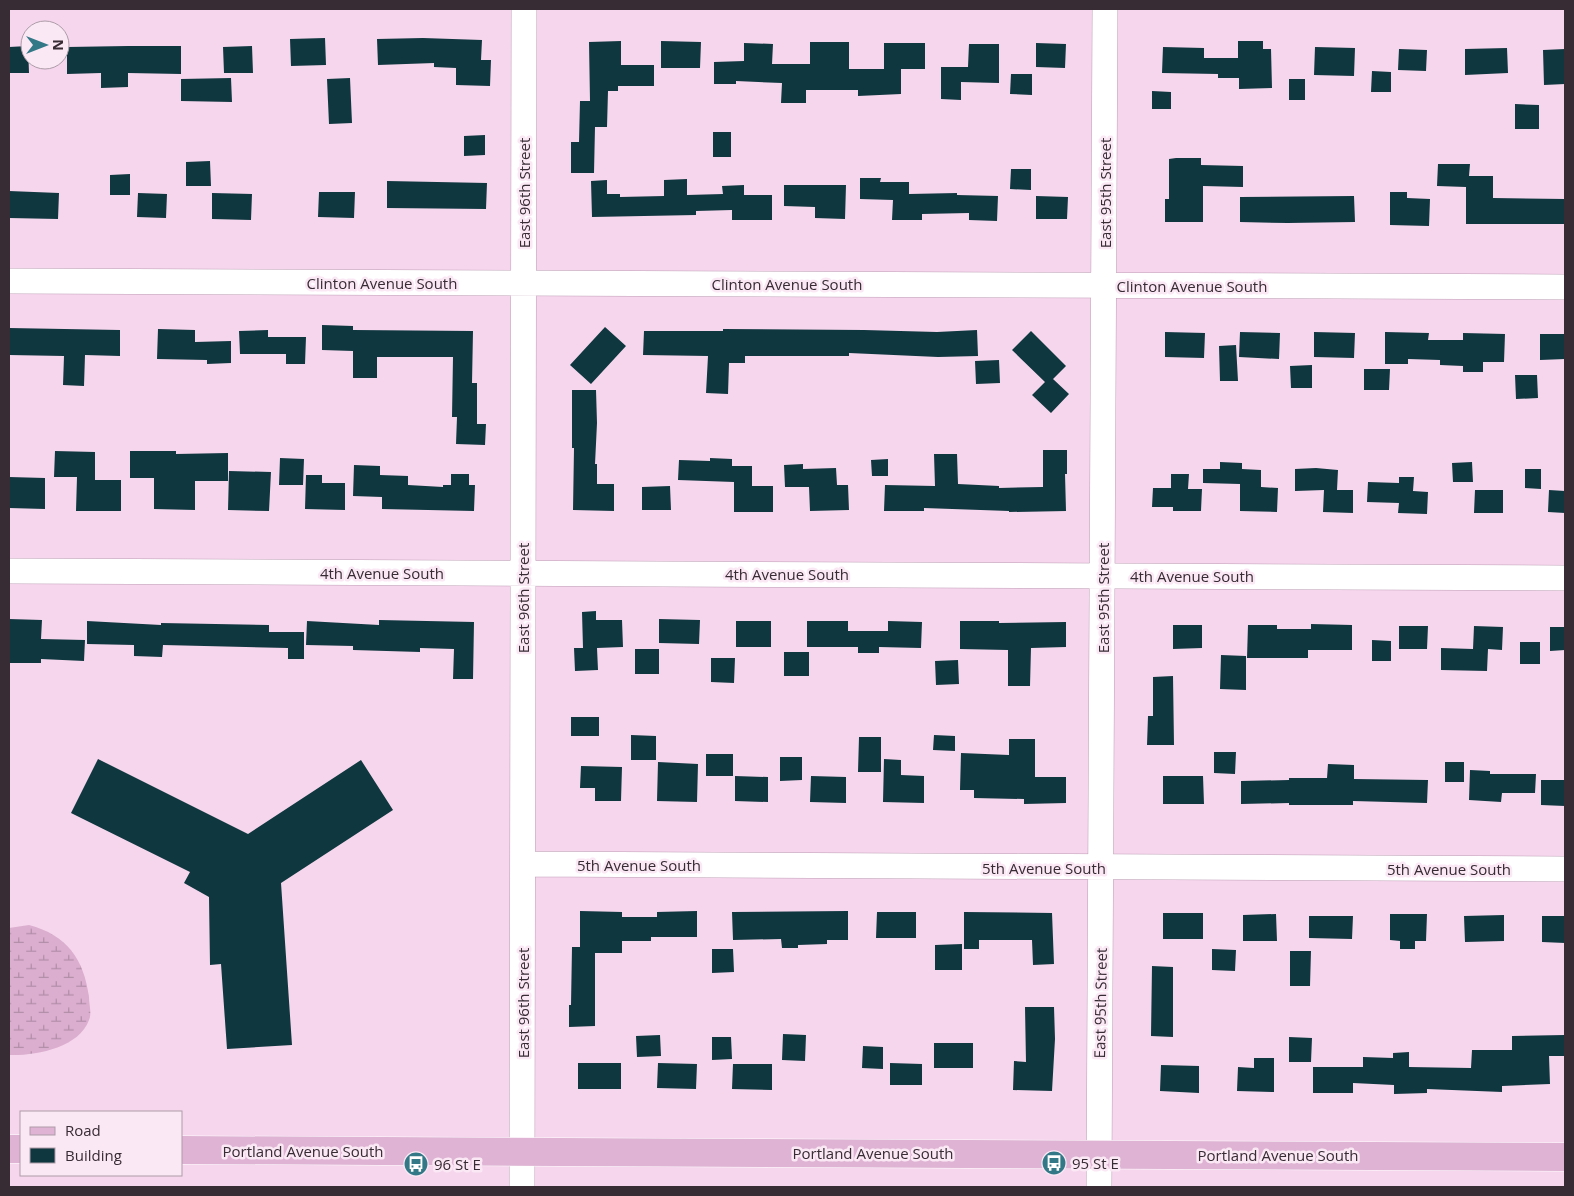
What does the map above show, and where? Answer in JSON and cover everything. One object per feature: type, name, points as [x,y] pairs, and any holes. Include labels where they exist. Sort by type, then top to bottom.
[{"type":"main road","name":"Portland Avenue South","points":[[182,1150],[1565,1157]]},
{"type":"street","name":"East 96th Street","points":[[522,1187],[524,9]]},
{"type":"street","name":"East 95th Street","points":[[1099,1187],[1105,9]]},
{"type":"street","name":"Clinton Avenue South","points":[[9,281],[1565,287]]},
{"type":"street","name":"4th Avenue South","points":[[9,571],[1565,578]]},
{"type":"street","name":"5th Avenue South","points":[[523,864],[1565,869]]},
{"type":"green space","points":[[29,925],[54,935],[63,942],[78,960],[87,983],[90,1017],[84,1030],[66,1044],[43,1052],[9,1055],[9,928]]},
{"type":"building","points":[[325,38],[326,65],[291,66],[290,39]]},
{"type":"building","points":[[377,39],[482,40],[481,60],[491,60],[490,86],[456,85],[456,68],[434,67],[434,63],[378,65]]},
{"type":"building","points":[[621,41],[621,65],[654,65],[654,86],[618,86],[618,91],[608,91],[607,127],[595,127],[594,173],[571,173],[571,142],[579,142],[580,101],[590,101],[589,42]]},
{"type":"building","points":[[661,41],[701,42],[700,68],[661,68]]},
{"type":"building","points":[[1238,41],[1263,41],[1263,49],[1271,49],[1272,88],[1239,89],[1239,78],[1218,78],[1218,74],[1162,73],[1163,47],[1204,48],[1204,58],[1238,58]]},
{"type":"building","points":[[810,42],[849,42],[849,69],[884,69],[884,43],[925,43],[925,69],[901,69],[901,94],[858,96],[858,90],[806,90],[806,103],[781,103],[782,83],[736,81],[736,84],[714,84],[714,62],[744,61],[744,43],[773,44],[772,64],[810,64]]},
{"type":"building","points":[[1036,43],[1066,44],[1065,68],[1036,67]]},
{"type":"building","points":[[969,44],[999,44],[999,83],[961,82],[961,100],[941,99],[941,67],[968,67]]},
{"type":"building","points":[[20,46],[20,70],[29,70],[29,73],[9,73],[9,47]]},
{"type":"building","points":[[181,46],[181,74],[128,73],[128,87],[101,88],[101,73],[67,74],[67,70],[70,70],[70,47]]},
{"type":"building","points":[[252,46],[253,73],[224,73],[223,47]]},
{"type":"building","points":[[1315,47],[1355,48],[1354,76],[1314,75]]},
{"type":"building","points":[[1507,48],[1508,73],[1465,75],[1465,49]]},
{"type":"building","points":[[1399,49],[1427,50],[1426,71],[1398,70]]},
{"type":"building","points":[[1565,49],[1565,84],[1544,85],[1543,50]]},
{"type":"building","points":[[1372,71],[1391,72],[1391,92],[1371,92]]},
{"type":"building","points":[[1011,74],[1032,74],[1032,95],[1010,94]]},
{"type":"building","points":[[231,78],[232,102],[181,101],[181,79]]},
{"type":"building","points":[[350,78],[352,123],[329,124],[327,79]]},
{"type":"building","points":[[1289,79],[1305,79],[1305,100],[1289,100]]},
{"type":"building","points":[[1152,91],[1171,92],[1171,109],[1152,109]]},
{"type":"building","points":[[1515,104],[1539,105],[1539,129],[1515,129]]},
{"type":"building","points":[[713,132],[731,132],[731,157],[713,157]]},
{"type":"building","points":[[485,135],[485,155],[464,156],[464,136]]},
{"type":"building","points":[[1201,158],[1201,165],[1243,166],[1243,187],[1203,186],[1203,222],[1165,222],[1165,199],[1169,199],[1169,159]]},
{"type":"building","points":[[210,161],[211,186],[186,186],[186,162]]},
{"type":"building","points":[[1438,164],[1470,164],[1469,176],[1493,176],[1493,198],[1565,199],[1565,224],[1466,224],[1466,187],[1437,186]]},
{"type":"building","points":[[1011,169],[1031,169],[1031,190],[1010,189]]},
{"type":"building","points":[[130,174],[130,195],[110,195],[110,175]]},
{"type":"building","points":[[860,178],[881,178],[880,182],[909,182],[909,194],[957,193],[957,195],[998,196],[997,221],[969,220],[969,213],[922,214],[922,220],[892,220],[893,200],[860,199]]},
{"type":"building","points":[[687,179],[687,195],[723,194],[722,186],[744,185],[744,195],[772,195],[772,220],[732,220],[732,210],[696,211],[696,215],[592,217],[591,181],[607,180],[607,194],[620,194],[620,197],[664,196],[664,180]]},
{"type":"building","points":[[387,181],[487,183],[486,209],[387,208]]},
{"type":"building","points":[[784,185],[846,185],[845,219],[815,218],[815,207],[784,206]]},
{"type":"building","points":[[9,191],[59,193],[58,219],[9,218]]},
{"type":"building","points":[[319,192],[355,192],[354,218],[318,217]]},
{"type":"building","points":[[1390,192],[1407,192],[1407,198],[1430,199],[1429,226],[1390,225]]},
{"type":"building","points":[[138,193],[167,194],[166,218],[137,217]]},
{"type":"building","points":[[212,193],[252,194],[251,220],[212,219]]},
{"type":"building","points":[[1036,196],[1068,197],[1067,219],[1036,219]]},
{"type":"building","points":[[1354,196],[1355,222],[1240,222],[1240,197]]},
{"type":"building","points":[[322,325],[353,326],[353,330],[473,331],[472,383],[477,383],[477,424],[486,424],[485,445],[456,444],[457,417],[452,417],[453,357],[377,357],[377,378],[353,378],[353,351],[322,350]]},
{"type":"building","points":[[605,327],[626,346],[591,384],[570,365]]},
{"type":"building","points":[[9,328],[120,330],[120,356],[85,355],[84,386],[63,385],[64,356],[9,355]]},
{"type":"building","points":[[158,329],[195,330],[195,342],[231,341],[231,363],[207,364],[207,360],[157,359]]},
{"type":"building","points":[[723,329],[937,332],[977,330],[978,356],[938,357],[849,353],[849,356],[745,356],[745,363],[729,363],[728,394],[706,393],[708,356],[643,355],[644,331],[723,331]]},
{"type":"building","points":[[268,330],[268,337],[306,337],[305,364],[286,364],[286,354],[240,354],[239,331]]},
{"type":"building","points":[[1031,331],[1066,366],[1053,379],[1069,394],[1051,413],[1032,395],[1045,382],[1012,350]]},
{"type":"building","points":[[1165,332],[1205,333],[1204,358],[1165,357]]},
{"type":"building","points":[[1240,332],[1280,333],[1279,359],[1239,357]]},
{"type":"building","points":[[1314,332],[1355,333],[1354,358],[1314,357]]},
{"type":"building","points":[[1385,332],[1429,333],[1428,340],[1463,340],[1463,333],[1505,334],[1504,362],[1483,362],[1483,372],[1463,372],[1463,366],[1440,365],[1440,360],[1408,359],[1408,364],[1385,364]]},
{"type":"building","points":[[1540,334],[1565,334],[1565,359],[1540,360]]},
{"type":"building","points":[[1236,345],[1238,381],[1220,381],[1219,346]]},
{"type":"building","points":[[999,360],[1000,383],[976,384],[975,361]]},
{"type":"building","points":[[1312,365],[1312,388],[1291,388],[1290,366]]},
{"type":"building","points":[[1364,369],[1390,369],[1389,390],[1364,390]]},
{"type":"building","points":[[1515,375],[1537,375],[1538,398],[1516,399]]},
{"type":"building","points":[[572,390],[596,390],[595,464],[597,464],[597,484],[614,484],[614,511],[573,510],[574,448],[572,448]]},
{"type":"building","points":[[1043,450],[1067,450],[1067,474],[1065,474],[1066,511],[1009,512],[924,508],[924,511],[884,511],[885,485],[935,486],[934,454],[957,454],[958,484],[999,486],[999,488],[1043,487]]},
{"type":"building","points":[[55,451],[95,452],[95,480],[121,480],[121,511],[76,511],[77,477],[54,477]]},
{"type":"building","points":[[130,451],[176,451],[176,454],[228,453],[228,481],[195,481],[195,510],[154,509],[154,478],[130,478]]},
{"type":"building","points":[[280,458],[304,459],[303,485],[279,485]]},
{"type":"building","points":[[710,458],[732,459],[732,466],[752,466],[752,486],[773,486],[773,512],[734,512],[734,482],[678,480],[679,460],[710,461]]},
{"type":"building","points":[[888,459],[888,476],[872,476],[871,460]]},
{"type":"building","points":[[1220,462],[1242,463],[1242,469],[1261,470],[1261,487],[1278,488],[1277,512],[1240,511],[1240,484],[1203,483],[1203,469],[1220,469]]},
{"type":"building","points":[[1472,462],[1473,482],[1453,482],[1452,463]]},
{"type":"building","points":[[803,464],[803,469],[836,468],[837,485],[848,485],[849,510],[810,511],[809,487],[785,487],[784,465]]},
{"type":"building","points":[[354,465],[380,466],[380,475],[408,476],[408,485],[443,487],[443,485],[451,485],[451,474],[469,474],[469,485],[475,485],[474,511],[382,509],[382,497],[353,496]]},
{"type":"building","points":[[1295,469],[1338,470],[1337,490],[1353,490],[1353,513],[1323,512],[1324,490],[1295,491]]},
{"type":"building","points":[[1525,469],[1541,469],[1541,489],[1525,488]]},
{"type":"building","points":[[229,471],[271,472],[269,511],[228,510]]},
{"type":"building","points":[[1171,474],[1189,474],[1188,489],[1202,489],[1201,511],[1173,511],[1173,507],[1152,507],[1153,488],[1171,488]]},
{"type":"building","points":[[306,475],[322,475],[322,483],[345,483],[345,510],[305,509]]},
{"type":"building","points":[[9,477],[45,478],[45,509],[9,508]]},
{"type":"building","points":[[1399,477],[1414,477],[1413,491],[1428,492],[1427,514],[1398,513],[1399,503],[1367,502],[1368,482],[1399,483]]},
{"type":"building","points":[[670,486],[671,510],[642,510],[642,487]]},
{"type":"building","points":[[1475,490],[1503,490],[1503,513],[1474,513]]},
{"type":"building","points":[[1549,490],[1565,491],[1565,513],[1548,512]]},
{"type":"building","points":[[596,611],[596,620],[622,620],[623,647],[597,648],[598,670],[575,671],[574,648],[583,648],[582,612]]},
{"type":"building","points":[[9,619],[42,620],[41,639],[85,640],[84,661],[41,659],[41,663],[9,663]]},
{"type":"building","points":[[659,619],[700,620],[699,644],[659,643]]},
{"type":"building","points":[[379,620],[474,622],[473,679],[453,679],[454,649],[420,648],[420,652],[353,650],[353,646],[306,645],[307,621],[379,625]]},
{"type":"building","points":[[87,621],[161,625],[161,623],[269,625],[269,632],[304,632],[304,659],[288,659],[288,648],[163,645],[162,657],[134,656],[134,645],[87,644]]},
{"type":"building","points":[[736,621],[771,621],[771,647],[736,647]]},
{"type":"building","points":[[807,621],[848,621],[848,631],[888,631],[888,621],[922,622],[921,648],[879,647],[879,653],[858,653],[858,647],[807,647]]},
{"type":"building","points":[[960,621],[999,621],[999,623],[1066,622],[1066,647],[1031,648],[1030,686],[1008,686],[1008,650],[960,649]]},
{"type":"building","points":[[1311,624],[1352,625],[1352,650],[1308,650],[1308,658],[1247,658],[1248,625],[1277,625],[1277,629],[1311,629]]},
{"type":"building","points":[[1173,625],[1202,625],[1202,648],[1173,649]]},
{"type":"building","points":[[1399,626],[1428,626],[1427,649],[1399,649]]},
{"type":"building","points":[[1474,626],[1503,627],[1502,650],[1488,649],[1487,671],[1441,670],[1441,648],[1473,649]]},
{"type":"building","points":[[1550,627],[1565,627],[1565,650],[1550,651]]},
{"type":"building","points":[[1372,640],[1391,641],[1391,661],[1372,661]]},
{"type":"building","points":[[1520,642],[1540,642],[1540,664],[1520,664]]},
{"type":"building","points":[[635,649],[659,649],[659,674],[635,674]]},
{"type":"building","points":[[784,652],[809,652],[809,676],[784,676]]},
{"type":"building","points":[[1221,655],[1246,656],[1246,690],[1220,689]]},
{"type":"building","points":[[711,658],[735,658],[734,683],[711,682]]},
{"type":"building","points":[[958,660],[959,684],[936,685],[935,661]]},
{"type":"building","points":[[1173,676],[1174,745],[1147,745],[1148,716],[1153,716],[1153,677]]},
{"type":"building","points":[[571,717],[599,717],[599,736],[571,736]]},
{"type":"building","points":[[631,735],[656,736],[656,760],[631,760]]},
{"type":"building","points":[[934,735],[955,736],[955,751],[933,750]]},
{"type":"building","points":[[859,737],[881,737],[881,772],[858,772]]},
{"type":"building","points":[[1009,739],[1035,739],[1035,777],[1066,777],[1066,803],[1024,804],[1024,799],[974,798],[974,790],[960,790],[961,753],[1009,755]]},
{"type":"building","points":[[1214,752],[1236,752],[1235,774],[1214,773]]},
{"type":"building","points":[[706,754],[733,754],[733,776],[706,776]]},
{"type":"building","points":[[780,757],[802,757],[802,780],[780,781]]},
{"type":"building","points":[[98,759],[248,834],[361,760],[393,810],[281,883],[292,1045],[227,1049],[221,964],[210,965],[209,897],[184,883],[190,872],[71,813]]},
{"type":"building","points":[[884,759],[901,760],[901,775],[924,776],[924,803],[883,802]]},
{"type":"building","points":[[658,762],[698,764],[697,802],[657,801]]},
{"type":"building","points":[[1445,762],[1464,762],[1464,782],[1445,782]]},
{"type":"building","points":[[1328,764],[1354,765],[1354,779],[1428,780],[1427,803],[1353,801],[1353,805],[1241,804],[1241,781],[1327,778]]},
{"type":"building","points":[[581,766],[622,767],[621,801],[595,801],[595,788],[580,788]]},
{"type":"building","points":[[1470,770],[1490,771],[1490,774],[1536,774],[1535,793],[1502,793],[1501,802],[1469,800]]},
{"type":"building","points":[[735,776],[768,777],[768,802],[735,801]]},
{"type":"building","points":[[811,776],[846,777],[846,803],[810,802]]},
{"type":"building","points":[[1163,776],[1203,776],[1204,804],[1163,804]]},
{"type":"building","points":[[1541,780],[1565,780],[1565,806],[1541,805]]},
{"type":"building","points":[[580,911],[622,912],[622,917],[657,917],[657,912],[697,911],[697,937],[651,937],[651,941],[622,941],[622,953],[595,953],[595,1026],[569,1027],[572,947],[580,947]]},
{"type":"building","points":[[848,911],[848,940],[827,940],[827,944],[798,945],[798,948],[782,948],[781,939],[733,940],[732,912]]},
{"type":"building","points":[[877,912],[916,912],[916,938],[876,938]]},
{"type":"building","points":[[964,912],[1052,913],[1054,964],[1033,965],[1032,940],[979,940],[979,949],[964,949]]},
{"type":"building","points":[[1163,913],[1203,913],[1203,939],[1163,939]]},
{"type":"building","points":[[1276,914],[1277,941],[1243,941],[1243,915]]},
{"type":"building","points":[[1390,914],[1427,914],[1426,941],[1415,941],[1415,949],[1400,949],[1400,941],[1390,940]]},
{"type":"building","points":[[1504,915],[1504,941],[1465,942],[1464,916]]},
{"type":"building","points":[[1309,916],[1353,916],[1352,939],[1309,938]]},
{"type":"building","points":[[1542,916],[1565,916],[1565,943],[1542,942]]},
{"type":"building","points":[[962,944],[962,970],[935,970],[935,945]]},
{"type":"building","points":[[712,949],[733,949],[734,972],[712,973]]},
{"type":"building","points":[[1212,949],[1236,950],[1235,971],[1212,970]]},
{"type":"building","points":[[1290,951],[1311,951],[1310,986],[1290,986]]},
{"type":"building","points":[[1152,966],[1173,967],[1173,1037],[1151,1036]]},
{"type":"building","points":[[1025,1007],[1054,1007],[1055,1039],[1052,1091],[1013,1090],[1014,1061],[1026,1062]]},
{"type":"building","points":[[783,1034],[806,1035],[805,1061],[782,1060]]},
{"type":"building","points":[[660,1035],[661,1056],[637,1057],[636,1036]]},
{"type":"building","points":[[1565,1035],[1565,1056],[1549,1056],[1550,1084],[1502,1086],[1502,1092],[1427,1089],[1427,1093],[1394,1094],[1394,1085],[1353,1083],[1353,1093],[1313,1093],[1313,1067],[1363,1067],[1363,1057],[1393,1058],[1393,1053],[1409,1052],[1409,1067],[1471,1068],[1472,1050],[1512,1050],[1512,1036]]},
{"type":"building","points":[[712,1037],[731,1037],[732,1059],[712,1060]]},
{"type":"building","points":[[1289,1037],[1312,1038],[1311,1062],[1289,1062]]},
{"type":"building","points":[[934,1043],[973,1043],[973,1068],[934,1068]]},
{"type":"building","points":[[863,1046],[883,1047],[883,1069],[862,1068]]},
{"type":"building","points":[[1254,1058],[1274,1058],[1274,1092],[1237,1091],[1238,1067],[1254,1068]]},
{"type":"building","points":[[578,1063],[621,1063],[621,1089],[578,1089]]},
{"type":"building","points":[[658,1063],[697,1064],[696,1089],[657,1088]]},
{"type":"building","points":[[890,1063],[922,1064],[922,1085],[890,1085]]},
{"type":"building","points":[[733,1064],[772,1064],[772,1090],[732,1089]]},
{"type":"building","points":[[1161,1065],[1199,1066],[1199,1093],[1160,1091]]},
{"type":"place","name":"95 St E","points":[[1054,1163]]},
{"type":"place","name":"96 St E","points":[[416,1164]]}]
